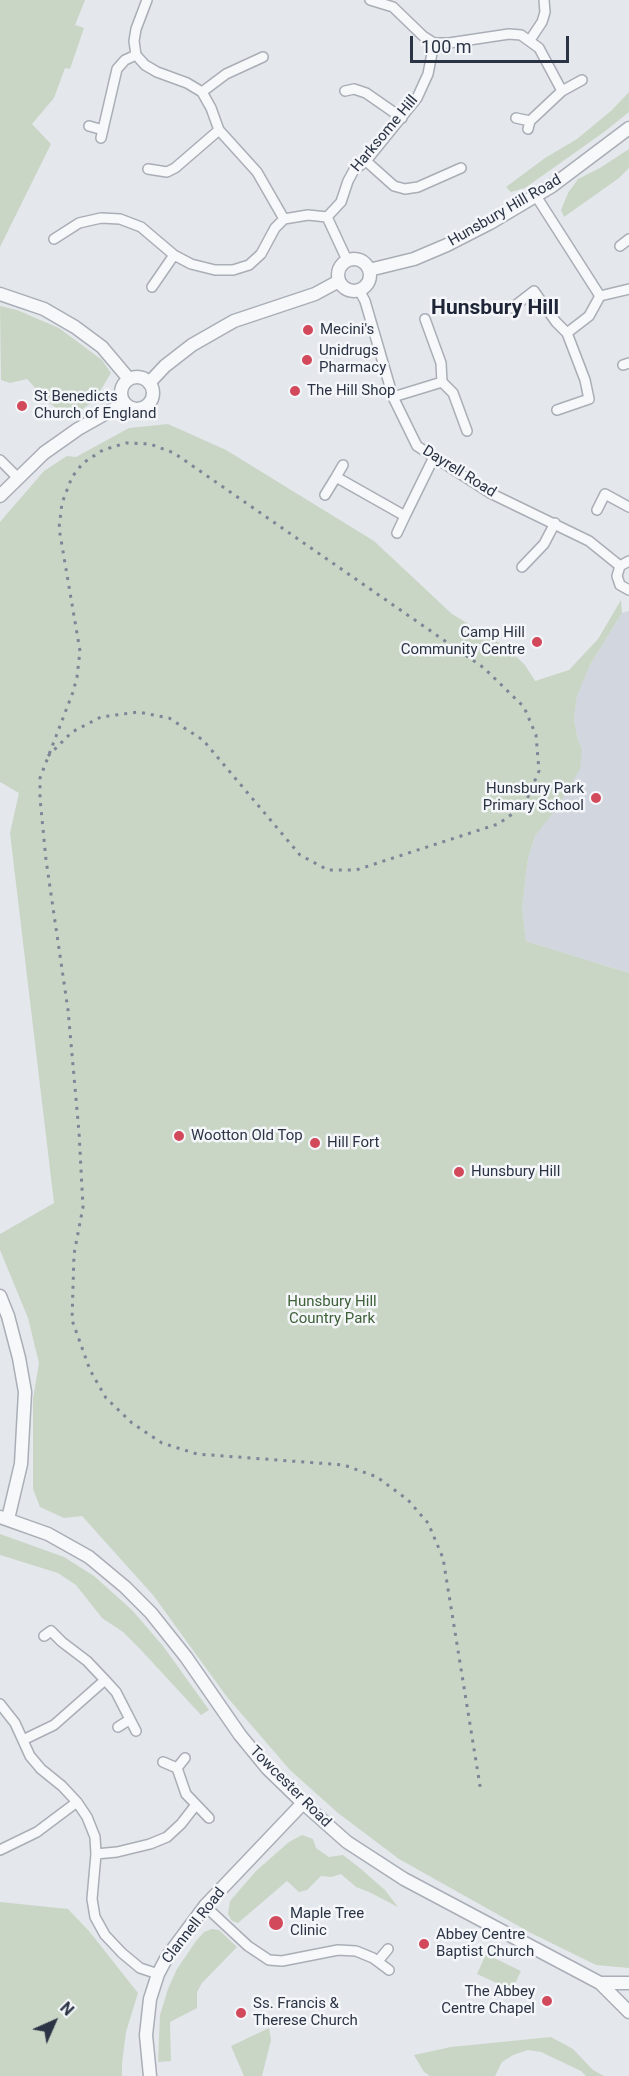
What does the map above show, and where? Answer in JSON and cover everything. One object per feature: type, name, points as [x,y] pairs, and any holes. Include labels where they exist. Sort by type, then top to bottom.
[{"type":"street","points":[[147,0],[136,28],[134,41],[136,55],[145,65],[157,72],[187,83],[202,92],[219,130],[257,172],[284,219]]},
{"type":"street","points":[[375,0],[393,7],[423,36],[435,43],[455,43],[509,34],[520,35],[539,48],[562,92]]},
{"type":"street","points":[[530,40],[542,22],[545,12],[544,0]]},
{"type":"street","name":"Harksome Hill","points":[[327,217],[341,202],[350,175],[366,161],[417,99],[428,74],[435,43]]},
{"type":"street","points":[[89,126],[102,134],[117,69],[125,60],[136,55]]},
{"type":"street","points":[[202,92],[226,74],[263,57]]},
{"type":"street","points":[[357,77],[350,90],[376,99],[402,118]]},
{"type":"street","points":[[516,118],[529,125],[562,92],[582,80]]},
{"type":"street","name":"Hunsbury Hill Road","points":[[369,270],[414,259],[447,245],[536,196],[629,128]]},
{"type":"street","points":[[148,169],[167,172],[176,168],[219,130]]},
{"type":"street","points":[[366,161],[394,186],[405,189],[418,187],[461,168]]},
{"type":"street","points":[[536,196],[600,296]]},
{"type":"street","points":[[54,238],[79,223],[101,218],[120,219],[141,227],[174,255],[191,264],[215,270],[233,270],[249,265],[261,254],[275,228],[284,219],[308,215],[327,217],[346,260]]},
{"type":"street","points":[[620,246],[629,238]]},
{"type":"street","points":[[152,287],[174,255]]},
{"type":"street","points":[[346,260],[363,261],[369,270],[369,280],[359,290],[348,290],[339,281],[338,271],[346,260]]},
{"type":"street","points":[[149,383],[165,366],[192,345],[234,321],[315,294],[339,281]]},
{"type":"street","points":[[567,333],[589,316],[600,296],[629,289]]},
{"type":"street","name":"Dayrell Road","points":[[359,290],[365,301],[393,397],[417,446],[490,494],[589,541],[620,566]]},
{"type":"street","points":[[512,308],[534,291],[556,322],[567,333],[585,380],[589,399],[557,410]]},
{"type":"street","points":[[0,294],[44,309],[75,327],[102,347],[129,379]]},
{"type":"street","points":[[425,319],[441,363],[442,382],[453,393],[467,431]]},
{"type":"street","points":[[140,377],[149,383],[152,392],[150,401],[142,408],[132,408],[124,403],[122,387],[129,379],[140,377]]},
{"type":"street","points":[[393,397],[442,382]]},
{"type":"street","points":[[0,496],[44,453],[78,429],[124,403]]},
{"type":"street","points":[[397,533],[434,457]]},
{"type":"street","points":[[0,459],[17,477]]},
{"type":"street","points":[[325,495],[343,465]]},
{"type":"street","points":[[336,477],[405,516]]},
{"type":"street","points":[[597,510],[605,494],[629,507]]},
{"type":"street","points":[[522,567],[544,544],[555,523]]},
{"type":"street","points":[[629,561],[620,566],[618,571],[620,585],[629,590]]},
{"type":"street","points":[[0,1296],[4,1317],[19,1358],[25,1392],[21,1464],[4,1518]]},
{"type":"street","name":"Towcester Road","points":[[4,1518],[48,1534],[89,1557],[125,1587],[151,1613],[186,1657],[240,1735],[267,1768],[347,1842],[404,1879],[600,1983],[629,2012]]},
{"type":"street","points":[[60,1623],[48,1633],[87,1661],[116,1692],[136,1731]]},
{"type":"street","points":[[23,1740],[54,1725],[105,1680]]},
{"type":"street","points":[[0,1704],[15,1723],[30,1756],[41,1769],[62,1786],[87,1816],[96,1854],[92,1899],[95,1917],[105,1935],[140,1968],[158,1974]]},
{"type":"street","points":[[118,1727],[129,1720]]},
{"type":"street","points":[[177,1768],[185,1758]]},
{"type":"street","points":[[163,1762],[177,1768],[186,1794],[195,1806],[209,1818]]},
{"type":"street","points":[[1,1854],[37,1832],[77,1802]]},
{"type":"street","name":"Clannell Road","points":[[150,2076],[146,2035],[150,2000],[166,1957],[205,1906],[303,1803]]},
{"type":"street","points":[[96,1854],[150,1845],[167,1837],[195,1806]]},
{"type":"street","points":[[205,1906],[248,1946],[269,1960],[282,1961],[339,1950],[356,1951],[378,1961],[389,1970]]},
{"type":"street","points":[[378,1961],[388,1949]]},
{"type":"street","name":"Towcester Road","points":[[600,1983],[629,1983]]},
{"type":"shaded area","name":"Hunsbury Park Primary School","points":[[629,611],[629,973],[526,941],[522,908],[528,858],[535,836],[569,788],[582,748],[574,720],[577,694],[590,665],[622,613]]},
{"type":"green space","points":[[0,0],[85,0],[75,25],[84,28],[70,69],[65,68],[54,98],[32,124],[51,144],[0,247]]},
{"type":"green space","points":[[629,92],[629,112],[604,132],[525,188],[511,192],[506,187],[545,158],[577,139],[612,110]]},
{"type":"green space","points":[[629,149],[629,168],[619,178],[564,217],[561,210],[568,193],[578,179]]},
{"type":"green space","points":[[0,306],[17,310],[59,328],[102,360],[111,373],[94,401],[77,413],[61,412],[47,401],[27,379],[10,383],[1,380]]},
{"type":"green space","name":"Hunsbury Hill Country Park","points":[[168,424],[226,450],[374,541],[452,614],[506,647],[525,665],[535,681],[569,670],[598,639],[621,600],[622,613],[590,665],[577,696],[574,720],[582,748],[580,769],[556,809],[535,836],[528,858],[522,908],[526,941],[629,973],[629,1968],[596,1965],[531,1933],[399,1859],[338,1813],[290,1770],[227,1697],[153,1595],[82,1516],[64,1518],[40,1507],[33,1489],[33,1399],[39,1363],[28,1318],[0,1250],[0,1234],[54,1203],[10,833],[19,793],[0,782],[0,522],[44,471],[67,456],[76,457],[129,428]]},
{"type":"green space","points":[[0,1534],[64,1557],[94,1576],[132,1610],[163,1646],[209,1710],[201,1715],[123,1632],[102,1618],[76,1585],[58,1573],[0,1555]]},
{"type":"green space","points":[[302,1835],[313,1839],[316,1848],[329,1857],[343,1855],[385,1890],[398,1907],[356,1887],[341,1874],[331,1877],[321,1876],[307,1890],[299,1892],[287,1881],[238,1923],[232,1921],[228,1914],[230,1901],[256,1871],[289,1842]]},
{"type":"green space","points":[[0,1902],[68,1909],[89,1931],[138,1993],[126,2032],[122,2076],[0,2076]]},
{"type":"green space","points":[[212,1929],[219,1930],[237,1947],[202,1983],[197,1992],[197,2008],[170,2022],[171,2061],[158,2062],[160,2015],[168,1989],[177,1969],[196,1941],[204,1932]]},
{"type":"green space","points":[[486,1954],[521,1971],[512,1990],[477,1974]]},
{"type":"green space","points":[[269,2028],[271,2040],[262,2076],[244,2076],[231,2046]]},
{"type":"green space","points":[[551,2037],[573,2049],[593,2070],[604,2076],[586,2076],[581,2071],[541,2052],[528,2050],[502,2062],[495,2076],[430,2076],[424,2072],[414,2055],[451,2047]]},
{"type":"railway","points":[[48,756],[72,732],[101,717],[138,712],[169,718],[203,740],[300,855],[328,870],[356,870],[498,824],[524,806],[539,771],[536,735],[524,707],[484,668],[174,453],[150,444],[126,443],[103,450],[83,463],[72,477],[62,503],[59,528],[80,651],[73,692],[40,778],[46,860],[68,1010],[79,1132],[83,1207],[74,1254],[72,1320],[90,1370],[106,1398],[132,1423],[162,1443],[197,1454],[344,1465],[377,1477],[408,1500],[428,1523],[443,1558],[481,1792]]},
{"type":"place","name":"Mecini's","points":[[308,330]]},
{"type":"place","name":"Unidrugs Pharmacy","points":[[307,360]]},
{"type":"place","name":"The Hill Shop","points":[[295,391]]},
{"type":"place","name":"St Benedicts Church of England","points":[[22,406]]},
{"type":"place","name":"Camp Hill Community Centre","points":[[537,642]]},
{"type":"place","name":"Hunsbury Park Primary School","points":[[596,798]]},
{"type":"place","name":"Wootton Old Top","points":[[179,1136]]},
{"type":"place","name":"Hill Fort","points":[[315,1143]]},
{"type":"place","name":"Hunsbury Hill","points":[[459,1172]]},
{"type":"place","name":"Maple Tree Clinic","points":[[276,1923]]},
{"type":"place","name":"Abbey Centre Baptist Church","points":[[424,1944]]},
{"type":"place","name":"The Abbey Centre Chapel","points":[[547,2001]]},
{"type":"place","name":"Ss. Francis & Therese Church","points":[[241,2013]]},
{"type":"district","name":"Hunsbury Hill","points":[[495,309]]}]
